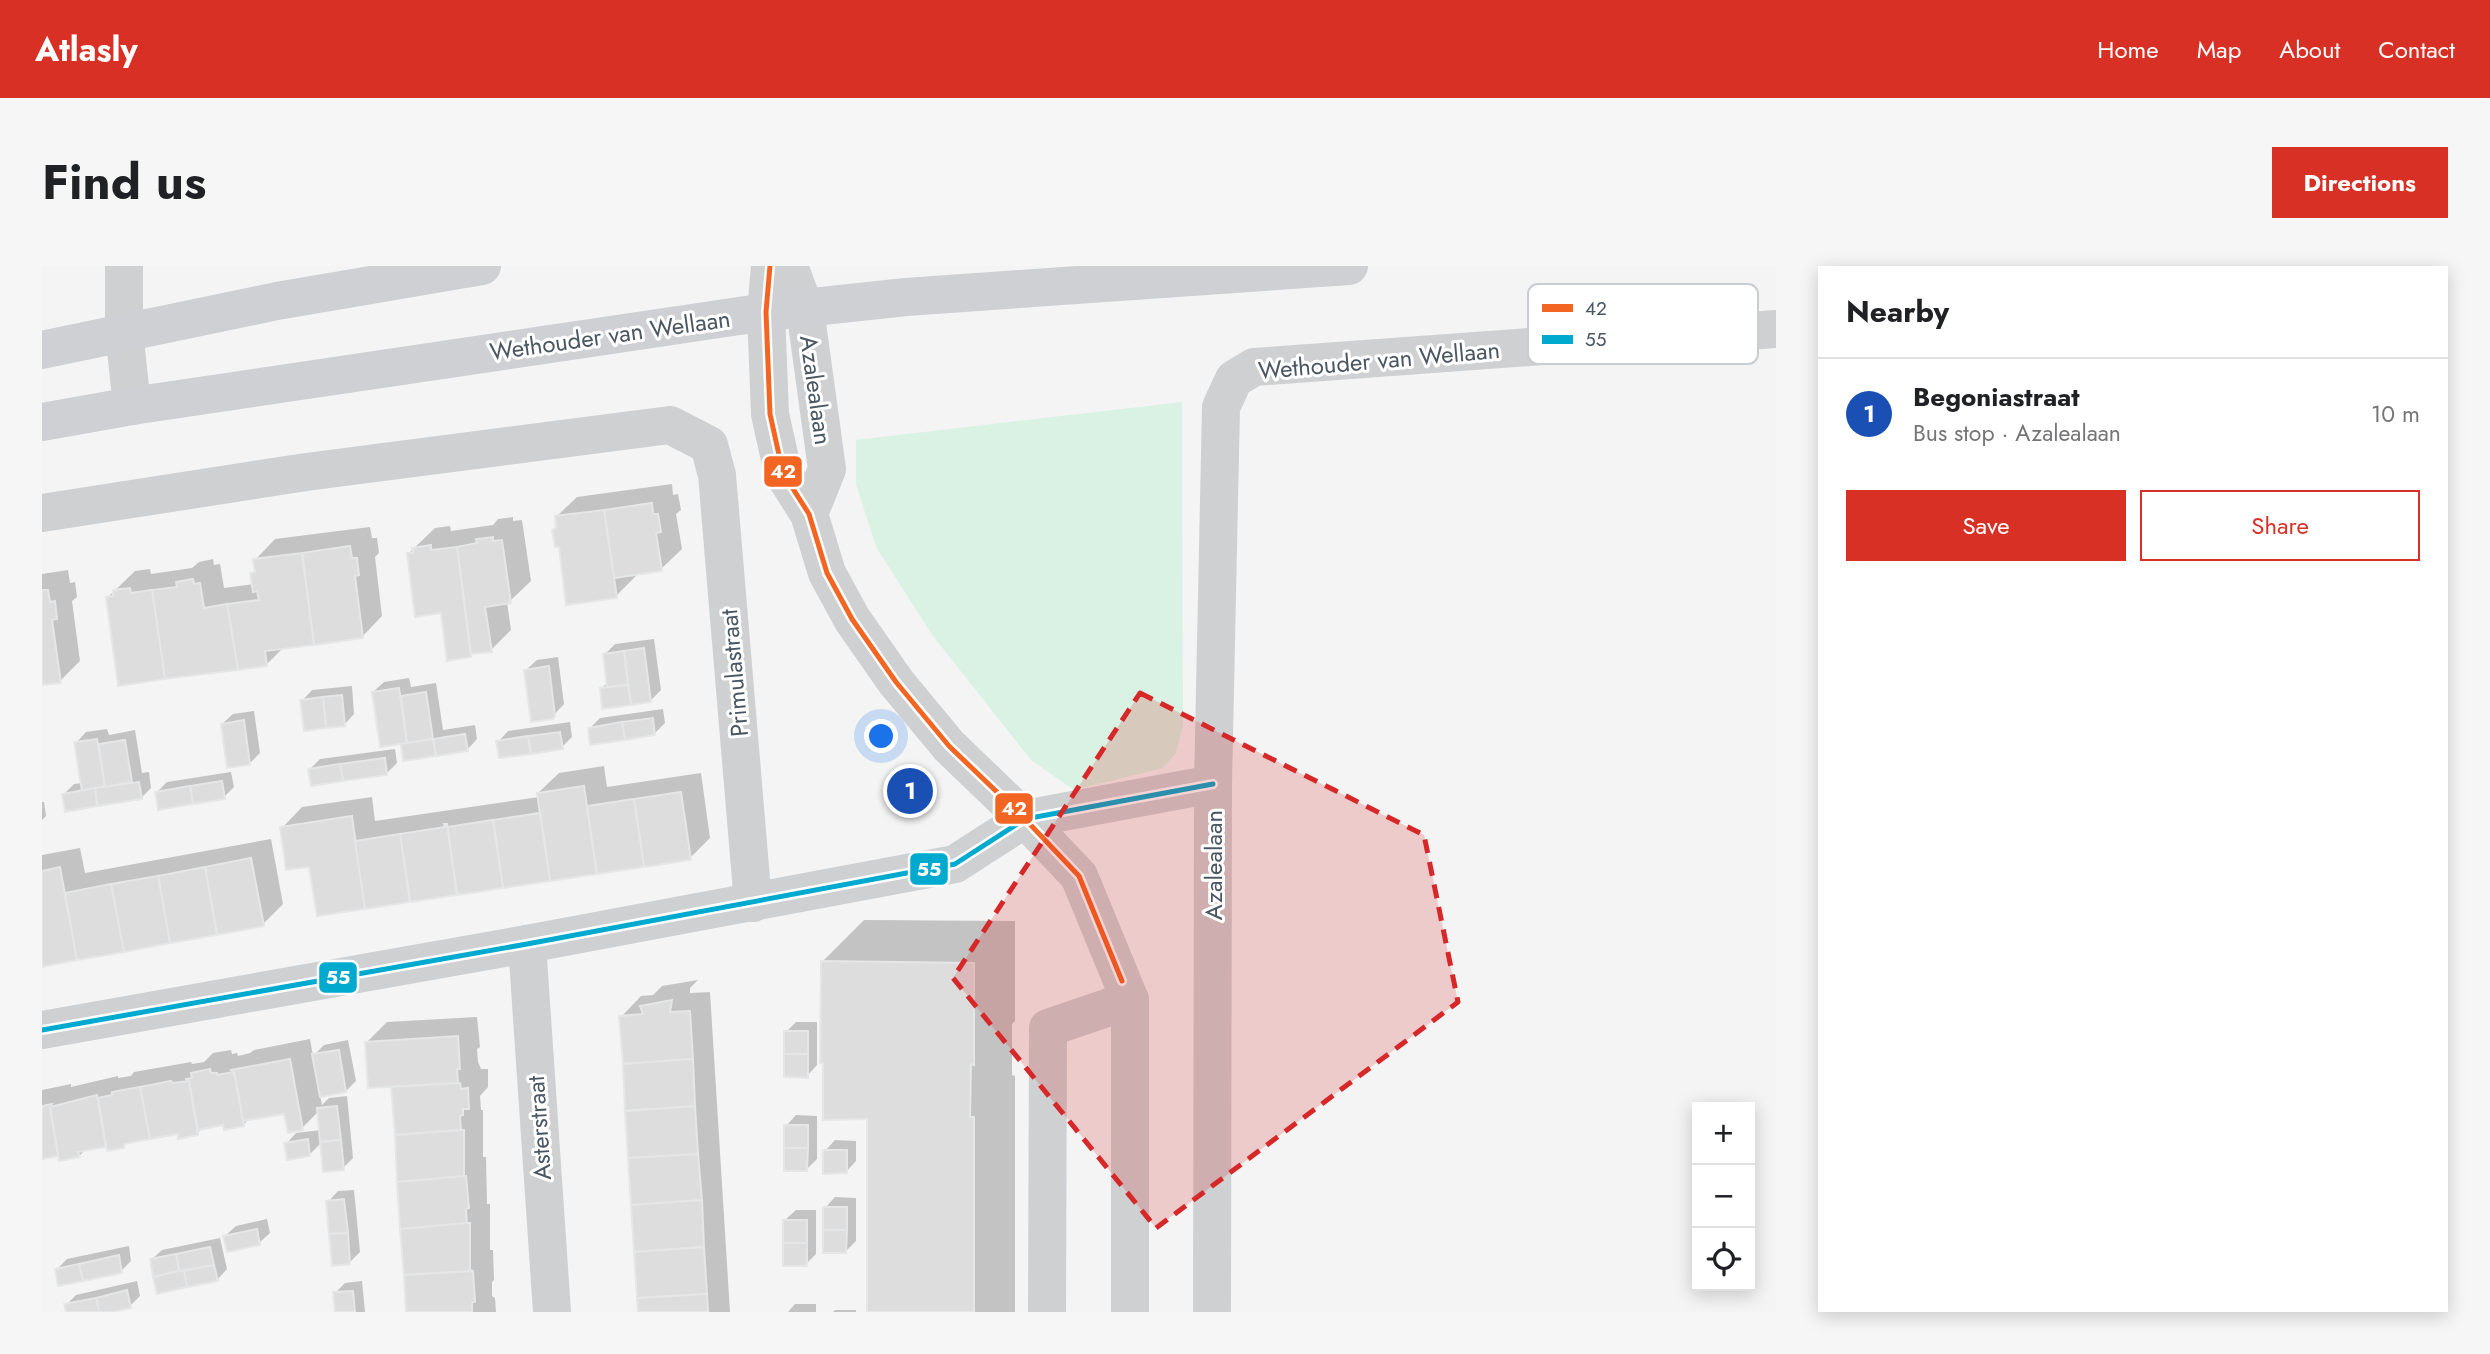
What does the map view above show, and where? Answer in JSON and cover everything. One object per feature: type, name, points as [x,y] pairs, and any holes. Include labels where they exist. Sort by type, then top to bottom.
[{"type":"main road","points":[[42,350],[304,296],[482,266]]},
{"type":"main road","name":"Wethouder van Wellaan","points":[[42,422],[132,406],[766,312],[919,296],[1349,266]]},
{"type":"street","points":[[124,266],[124,331],[132,406]]},
{"type":"street","name":"Azalealaan","points":[[770,266],[766,312],[771,414],[783,473],[809,514],[827,573],[852,619],[896,682],[949,746],[1025,819],[1079,876],[1130,1000],[1130,1312]]},
{"type":"street","name":"Azalealaan","points":[[789,266],[805,309],[827,469],[809,514]]},
{"type":"street","name":"Wethouder van Wellaan","points":[[1758,330],[1776,329]]},
{"type":"street","name":"Wethouder van Wellaan","points":[[1234,379],[1254,367],[1528,347]]},
{"type":"street","name":"Azalealaan","points":[[1212,1312],[1213,784],[1221,407],[1234,379]]},
{"type":"street","name":"Primulastraat","points":[[42,513],[320,470],[670,425],[709,445],[717,475],[753,902]]},
{"type":"street","points":[[42,1030],[527,944],[955,864],[1025,819],[1213,784]]},
{"type":"street","name":"Asterstraat","points":[[527,944],[552,1312]]},
{"type":"street","points":[[1047,1312],[1048,1028],[1130,1000]]},
{"type":"highlighted area","points":[[1140,693],[1424,835],[1458,1002],[1156,1228],[953,978]]},
{"type":"green space","points":[[1182,402],[1183,726],[1176,753],[1163,768],[1074,790],[1031,760],[933,636],[876,547],[856,484],[856,440]]},
{"type":"building","points":[[652,503],[653,514],[658,514],[661,532],[656,533],[662,571],[614,578],[604,510]]},
{"type":"building","points":[[604,510],[617,598],[566,605],[559,547],[555,547],[552,530],[556,528],[555,516]]},
{"type":"building","points":[[493,537],[493,541],[502,540],[511,603],[485,607],[492,652],[471,654],[457,547],[477,543],[476,539]]},
{"type":"building","points":[[431,545],[431,550],[457,547],[471,657],[447,661],[441,613],[415,617],[407,553],[413,553],[412,548]]},
{"type":"building","points":[[350,546],[352,558],[357,558],[359,575],[355,576],[363,638],[314,645],[302,553]]},
{"type":"building","points":[[302,553],[314,645],[265,651],[267,666],[238,670],[227,604],[259,600],[257,591],[253,592],[250,573],[255,572],[253,559]]},
{"type":"building","points":[[193,579],[194,584],[200,583],[204,608],[227,604],[238,670],[165,679],[152,590],[177,587],[176,582]]},
{"type":"building","points":[[130,588],[131,593],[152,590],[165,679],[118,686],[106,597],[113,596],[113,590]]},
{"type":"building","points":[[42,590],[48,590],[50,602],[55,601],[57,619],[52,620],[61,683],[42,685]]},
{"type":"building","points":[[644,648],[651,702],[631,705],[624,651]]},
{"type":"building","points":[[624,651],[628,685],[607,687],[603,654]]},
{"type":"building","points":[[549,666],[555,716],[553,719],[531,722],[524,670]]},
{"type":"building","points":[[628,685],[631,705],[602,709],[600,688]]},
{"type":"building","points":[[399,688],[407,743],[380,747],[372,692]]},
{"type":"building","points":[[426,692],[433,739],[407,743],[401,696]]},
{"type":"building","points":[[342,695],[345,726],[326,728],[323,697]]},
{"type":"building","points":[[323,697],[326,728],[304,731],[300,700]]},
{"type":"building","points":[[653,718],[655,735],[625,740],[622,722]]},
{"type":"building","points":[[244,720],[250,765],[227,768],[221,724]]},
{"type":"building","points":[[622,722],[625,740],[590,745],[588,728]]},
{"type":"building","points":[[560,732],[563,749],[531,754],[528,736]]},
{"type":"building","points":[[465,734],[468,751],[436,756],[433,739]]},
{"type":"building","points":[[528,736],[531,754],[499,758],[496,741]]},
{"type":"building","points":[[97,739],[105,787],[82,791],[74,742]]},
{"type":"building","points":[[433,739],[436,756],[403,761],[401,744]]},
{"type":"building","points":[[125,740],[132,782],[105,787],[99,744]]},
{"type":"building","points":[[385,758],[387,775],[343,781],[340,764]]},
{"type":"building","points":[[340,764],[343,781],[311,786],[308,769]]},
{"type":"building","points":[[222,781],[225,799],[193,804],[190,786]]},
{"type":"building","points":[[139,782],[142,799],[97,806],[95,788]]},
{"type":"building","points":[[190,786],[193,804],[158,810],[155,792]]},
{"type":"building","points":[[584,786],[597,874],[550,881],[537,793]]},
{"type":"building","points":[[95,788],[97,806],[65,812],[62,794]]},
{"type":"building","points":[[681,792],[691,860],[644,867],[634,799]]},
{"type":"building","points":[[634,799],[644,867],[597,874],[587,806]]},
{"type":"building","points":[[540,813],[550,881],[503,888],[493,820]]},
{"type":"building","points":[[352,816],[365,909],[317,916],[309,867],[286,870],[280,827]]},
{"type":"building","points":[[493,820],[503,888],[457,895],[447,827]]},
{"type":"building","points":[[444,824],[447,824],[457,895],[410,902],[400,834],[445,827]]},
{"type":"building","points":[[400,834],[410,902],[365,909],[355,841]]},
{"type":"building","points":[[251,858],[264,926],[217,935],[205,867]]},
{"type":"building","points":[[60,867],[77,960],[42,967],[42,871]]},
{"type":"building","points":[[205,867],[217,935],[170,943],[158,876]]},
{"type":"building","points":[[158,876],[170,943],[124,952],[111,884]]},
{"type":"building","points":[[111,884],[124,952],[77,960],[65,893]]},
{"type":"building","points":[[821,961],[974,963],[974,1065],[971,1064],[970,1117],[974,1117],[974,1312],[867,1312],[867,1119],[823,1120],[823,1063],[820,1063]]},
{"type":"building","points":[[672,1000],[670,1012],[690,1011],[693,1059],[623,1064],[619,1016],[643,1014],[640,1006]]},
{"type":"building","points":[[784,1031],[808,1031],[808,1054],[784,1054]]},
{"type":"building","points":[[458,1036],[458,1083],[368,1088],[365,1042]]},
{"type":"building","points":[[339,1050],[346,1092],[320,1097],[312,1054]]},
{"type":"building","points":[[784,1054],[808,1054],[808,1078],[784,1077]]},
{"type":"building","points":[[290,1059],[303,1130],[288,1133],[284,1114],[243,1121],[234,1072],[231,1070]]},
{"type":"building","points":[[693,1059],[695,1106],[625,1111],[623,1064]]},
{"type":"building","points":[[210,1069],[211,1073],[217,1075],[234,1072],[244,1126],[224,1130],[223,1125],[198,1130],[189,1081],[186,1079],[192,1078],[191,1073]]},
{"type":"building","points":[[171,1081],[189,1081],[198,1135],[178,1139],[178,1134],[150,1139],[140,1087]]},
{"type":"building","points":[[460,1083],[461,1089],[468,1088],[469,1109],[463,1109],[463,1115],[460,1116],[461,1130],[395,1135],[391,1087]]},
{"type":"building","points":[[140,1087],[150,1139],[124,1144],[124,1148],[107,1151],[98,1098],[112,1095],[112,1092]]},
{"type":"building","points":[[97,1095],[106,1147],[78,1152],[80,1157],[59,1161],[50,1107]]},
{"type":"building","points":[[52,1104],[50,1107],[58,1156],[42,1159],[42,1106]]},
{"type":"building","points":[[337,1106],[341,1140],[320,1142],[317,1108]]},
{"type":"building","points":[[695,1106],[698,1154],[628,1158],[625,1111]]},
{"type":"building","points":[[784,1125],[808,1125],[808,1148],[784,1148]]},
{"type":"building","points":[[464,1130],[464,1178],[397,1182],[395,1135]]},
{"type":"building","points":[[308,1139],[310,1156],[287,1160],[284,1143]]},
{"type":"building","points":[[341,1140],[344,1170],[323,1172],[320,1142]]},
{"type":"building","points":[[784,1148],[808,1148],[807,1171],[784,1171]]},
{"type":"building","points":[[823,1150],[847,1150],[847,1173],[823,1174]]},
{"type":"building","points":[[698,1154],[702,1200],[631,1205],[628,1158]]},
{"type":"building","points":[[466,1176],[469,1208],[466,1209],[467,1225],[400,1229],[397,1182]]},
{"type":"building","points":[[344,1199],[348,1233],[329,1234],[326,1201]]},
{"type":"building","points":[[702,1200],[704,1247],[634,1252],[631,1205]]},
{"type":"building","points":[[823,1207],[847,1207],[847,1230],[823,1230]]},
{"type":"building","points":[[783,1220],[807,1220],[807,1243],[783,1243]]},
{"type":"building","points":[[470,1223],[470,1270],[473,1271],[404,1275],[400,1229]]},
{"type":"building","points":[[257,1229],[260,1245],[227,1252],[223,1236]]},
{"type":"building","points":[[823,1230],[847,1230],[846,1253],[823,1253]]},
{"type":"building","points":[[348,1233],[350,1264],[332,1266],[329,1234]]},
{"type":"building","points":[[783,1243],[807,1243],[807,1266],[783,1266]]},
{"type":"building","points":[[210,1247],[214,1265],[179,1271],[176,1254]]},
{"type":"building","points":[[704,1247],[707,1294],[637,1298],[634,1252]]},
{"type":"building","points":[[176,1254],[179,1271],[153,1277],[150,1259]]},
{"type":"building","points":[[119,1255],[122,1273],[83,1281],[79,1264]]},
{"type":"building","points":[[79,1264],[83,1281],[58,1286],[55,1269]]},
{"type":"building","points":[[214,1265],[218,1281],[187,1287],[184,1271]]},
{"type":"building","points":[[184,1271],[187,1287],[157,1294],[153,1277]]},
{"type":"building","points":[[473,1271],[475,1302],[472,1302],[472,1312],[406,1312],[404,1275]]},
{"type":"building","points":[[127,1290],[131,1308],[99,1312],[96,1298]]},
{"type":"building","points":[[353,1291],[355,1312],[335,1312],[333,1292]]},
{"type":"building","points":[[707,1294],[708,1312],[638,1312],[637,1298]]},
{"type":"building","points":[[96,1298],[99,1312],[66,1312],[64,1304]]},
{"type":"transit line","name":"42","points":[[770,266],[766,312],[770,414],[783,473],[809,514],[827,573],[852,619],[896,682],[949,746],[1025,819],[1079,876],[1122,981]]},
{"type":"transit line","name":"55","points":[[42,1030],[527,944],[955,864],[1025,819],[1213,784]]},
{"type":"place","name":"Begoniastraat","points":[[910,791]]}]
